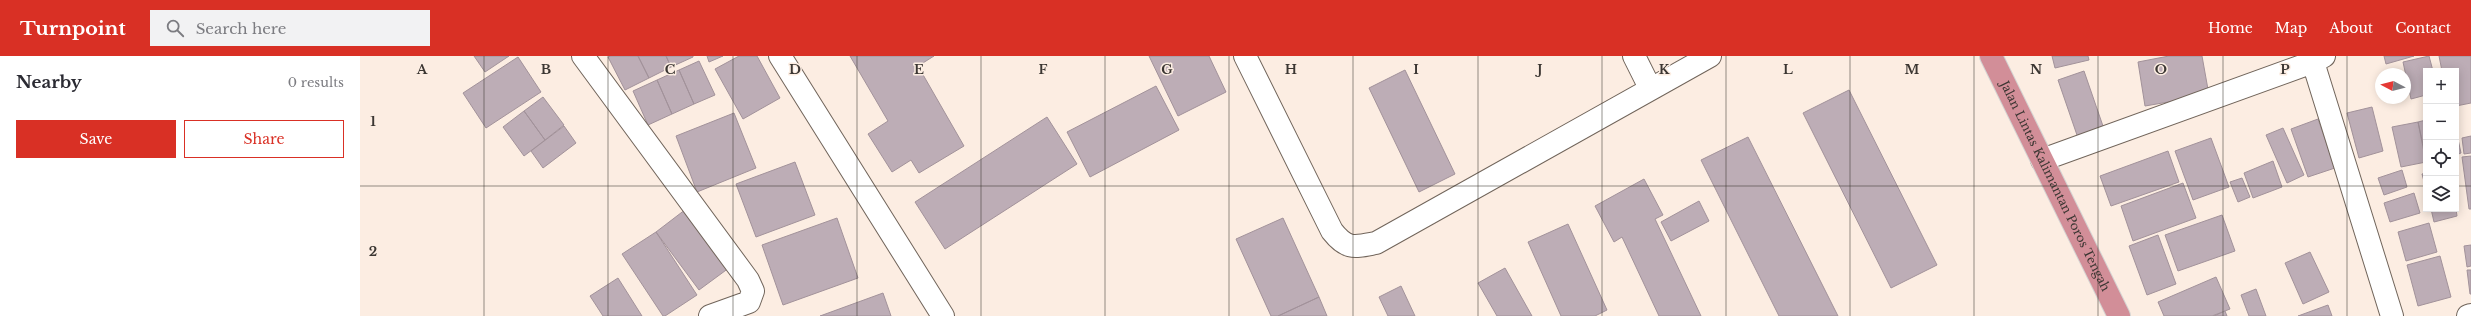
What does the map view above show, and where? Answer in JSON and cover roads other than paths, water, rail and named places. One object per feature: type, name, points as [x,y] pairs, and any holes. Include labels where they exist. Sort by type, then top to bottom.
[{"type":"highway","name":"Jalan Lintas Kalimantan Poros Tengah","points":[[1991,56],[2119,316]]},
{"type":"street","points":[[583,56],[748,280],[753,291],[749,302],[710,316]]},
{"type":"street","points":[[780,56],[943,316]]},
{"type":"street","points":[[1245,56],[1332,231],[1340,242],[1349,246],[1376,243],[1650,88],[1710,56]]},
{"type":"street","points":[[1634,56],[1650,88]]},
{"type":"street","points":[[2042,160],[2289,63],[2318,59],[2392,316]]}]
